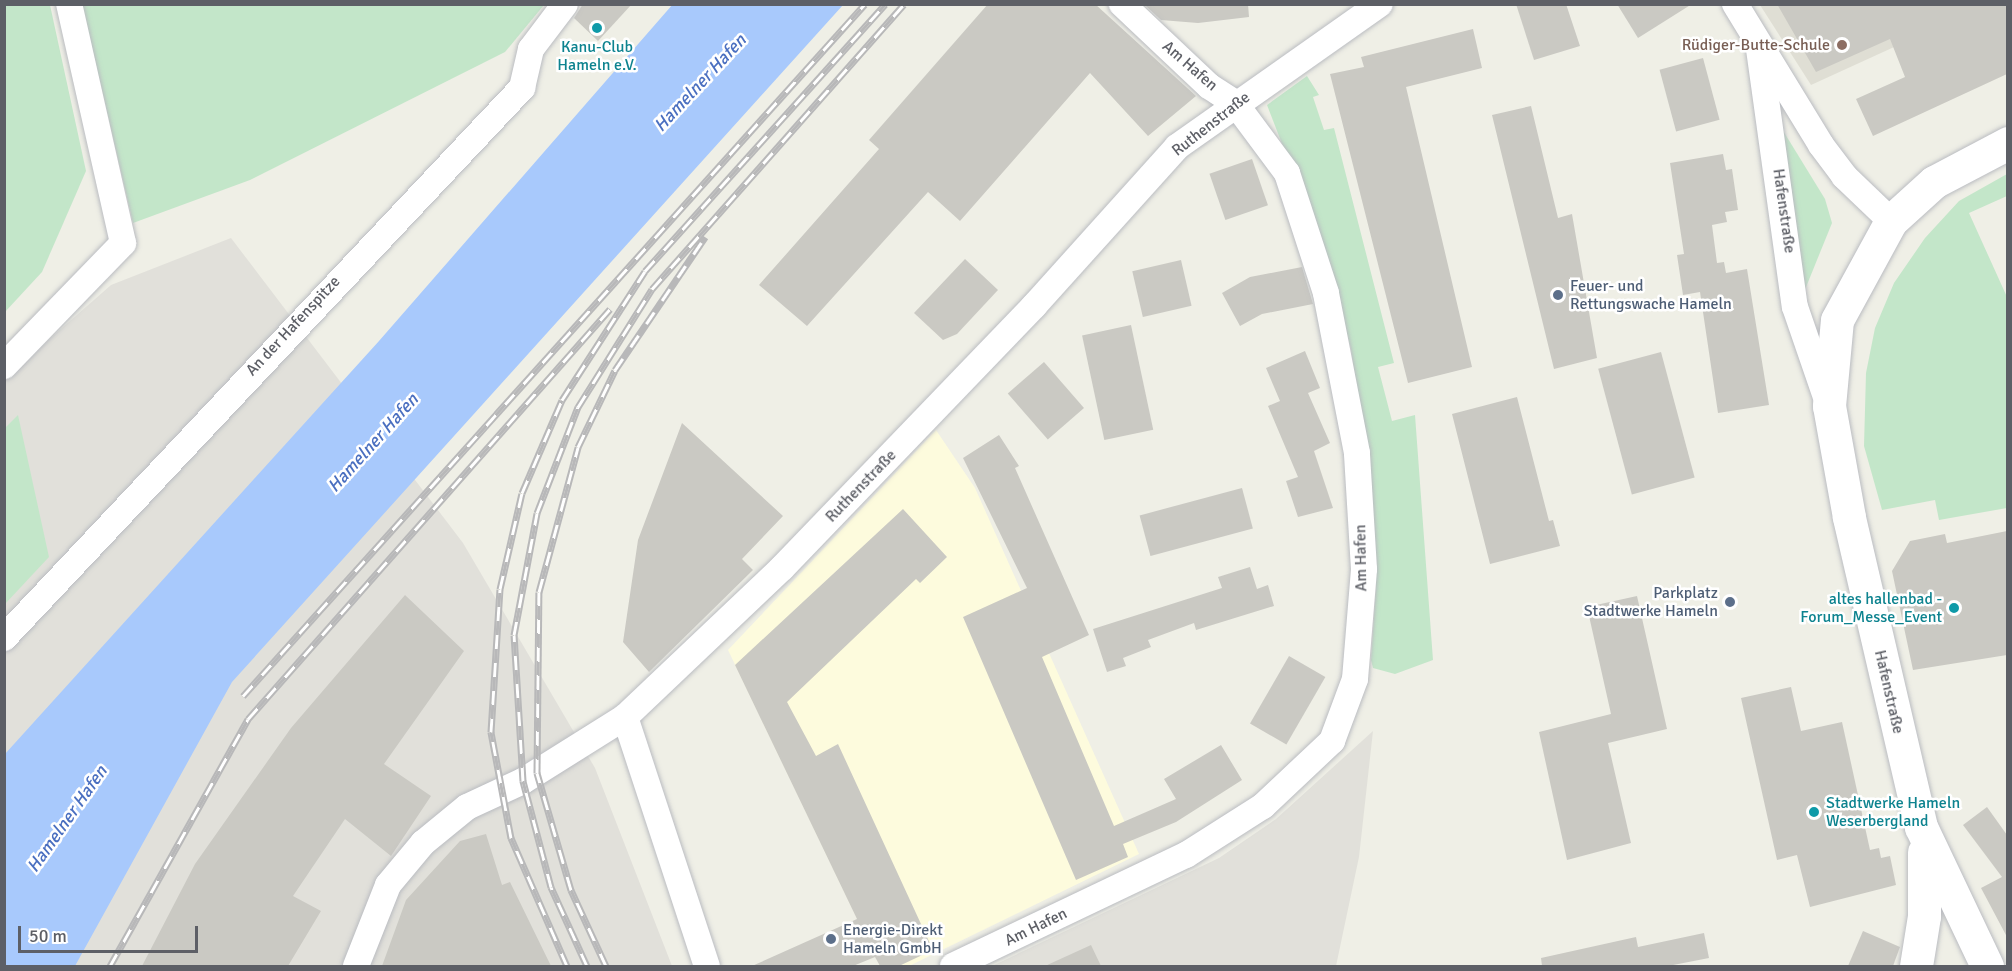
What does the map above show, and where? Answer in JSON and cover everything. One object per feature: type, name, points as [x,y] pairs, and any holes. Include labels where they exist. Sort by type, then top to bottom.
[{"type":"main road","points":[[1891,221],[1934,182],[2007,143]]},
{"type":"main road","name":"Hafenstraße","points":[[1891,221],[1837,320],[1829,406],[1849,518],[1921,826],[1987,966]]},
{"type":"main road","points":[[1916,966],[1925,886],[1921,826]]},
{"type":"street","points":[[4,366],[123,243],[69,4]]},
{"type":"street","name":"An der Hafenspitze","points":[[4,638],[294,324],[522,88],[531,49],[565,4]]},
{"type":"street","name":"Am Hafen","points":[[953,966],[1186,855],[1263,806],[1332,741],[1355,679],[1364,569],[1357,453],[1326,293],[1287,173],[1258,126],[1235,103],[1209,86],[1122,4]]},
{"type":"street","name":"Ruthenstraße","points":[[356,966],[388,885],[423,843],[467,807],[523,781],[625,717],[782,568],[1034,306],[1177,147],[1235,103],[1380,4]]},
{"type":"street","name":"Hafenstraße","points":[[1735,4],[1759,49],[1844,176],[1891,221]]},
{"type":"street","name":"Hafenstraße","points":[[1759,49],[1795,307],[1829,406]]},
{"type":"street","points":[[625,717],[707,966]]},
{"type":"shaded area","name":"Rüdiger-Butte-Schule","points":[[1760,5],[1986,5],[1811,85]]},
{"type":"shaded area","points":[[231,238],[463,543],[595,768],[672,966],[5,966],[4,379],[111,285]]},
{"type":"shaded area","points":[[936,430],[975,488],[1139,854],[909,966],[880,966],[728,650]]},
{"type":"shaded area","points":[[1373,731],[1359,857],[1336,966],[992,966],[1219,858],[1276,819]]},
{"type":"green space","points":[[5,4],[50,5],[86,171],[42,272],[5,312]]},
{"type":"green space","points":[[82,5],[544,5],[505,52],[250,180],[133,223]]},
{"type":"green space","points":[[1307,76],[1319,95],[1313,97],[1324,130],[1334,128],[1394,363],[1378,367],[1392,421],[1415,415],[1433,660],[1395,674],[1373,668],[1371,660],[1376,586],[1369,478],[1351,349],[1327,260],[1267,105]]},
{"type":"green space","points":[[1782,129],[1825,199],[1832,223],[1802,297]]},
{"type":"green space","points":[[2007,174],[2007,196],[1969,213],[2007,297],[2007,508],[1939,520],[1935,500],[1882,510],[1864,446],[1866,373],[1875,328],[1894,283],[1925,238],[1959,201]]},
{"type":"green space","points":[[18,415],[49,557],[5,604],[5,428]]},
{"type":"water","name":"Hamelner Hafen","points":[[673,4],[843,5],[232,682],[75,966],[5,966],[5,754],[379,341]]},
{"type":"building","name":"Kanu-Club Hameln e.V.","points":[[583,4],[632,4],[598,41],[574,18]]},
{"type":"building","points":[[988,4],[1095,4],[1196,96],[1148,136],[1090,73],[960,221],[928,192],[807,326],[759,285],[879,149],[869,140]]},
{"type":"building","points":[[1248,4],[1249,17],[1198,23],[1161,20],[1146,6]]},
{"type":"building","points":[[1516,4],[1566,4],[1580,46],[1534,60]]},
{"type":"building","points":[[1617,4],[1692,4],[1638,38]]},
{"type":"building","points":[[1777,4],[2007,4],[2007,74],[1873,136],[1856,99],[1905,77],[1890,39],[1816,72]]},
{"type":"building","points":[[1473,29],[1482,68],[1406,87],[1472,367],[1408,383],[1330,74],[1364,67],[1361,57]]},
{"type":"building","points":[[1703,58],[1720,120],[1676,131],[1660,70]]},
{"type":"building","points":[[1531,106],[1558,218],[1572,214],[1597,358],[1554,369],[1492,115]]},
{"type":"building","points":[[1723,154],[1726,170],[1732,169],[1738,210],[1725,212],[1727,222],[1712,225],[1717,263],[1724,262],[1726,273],[1747,269],[1769,405],[1718,413],[1700,292],[1683,295],[1677,255],[1684,254],[1670,163]]},
{"type":"building","points":[[1252,159],[1268,205],[1225,220],[1209,174]]},
{"type":"building","points":[[965,259],[998,290],[957,334],[943,340],[914,313]]},
{"type":"building","points":[[1181,260],[1192,306],[1143,317],[1132,271]]},
{"type":"building","points":[[1302,267],[1313,304],[1262,314],[1240,326],[1222,293],[1250,277]]},
{"type":"building","points":[[1131,325],[1153,430],[1104,440],[1082,335]]},
{"type":"building","points":[[1305,351],[1320,388],[1308,393],[1330,443],[1314,451],[1333,508],[1298,517],[1286,481],[1298,477],[1268,406],[1280,401],[1266,368]]},
{"type":"building","points":[[1661,352],[1695,478],[1632,494],[1598,369]]},
{"type":"building","points":[[1044,362],[1084,408],[1048,440],[1008,393]]},
{"type":"building","points":[[1517,397],[1549,521],[1553,520],[1560,546],[1490,564],[1452,414]]},
{"type":"building","points":[[682,423],[783,516],[742,559],[753,570],[649,672],[623,642],[638,540]]},
{"type":"building","points":[[999,435],[1019,466],[1015,468],[1089,635],[1042,657],[1114,826],[1176,799],[1164,779],[1221,745],[1242,780],[1176,822],[1123,844],[1128,857],[1076,880],[963,617],[1027,588],[963,458]]},
{"type":"building","points":[[1242,488],[1253,529],[1150,556],[1140,515]]},
{"type":"building","points":[[903,509],[947,557],[920,583],[916,579],[787,702],[816,756],[838,744],[933,950],[899,966],[880,966],[875,957],[853,966],[752,966],[857,919],[735,665]]},
{"type":"building","name":"altes hallenbad - Forum_Messe_Event","points":[[2007,531],[2007,655],[1913,670],[1892,571],[1910,541],[1945,534],[1947,543]]},
{"type":"building","points":[[1250,567],[1257,589],[1268,585],[1274,606],[1196,630],[1194,623],[1148,640],[1151,647],[1123,658],[1126,666],[1107,672],[1093,629],[1222,588],[1218,577]]},
{"type":"building","points":[[405,595],[464,651],[384,764],[431,796],[391,856],[345,819],[293,896],[321,911],[288,966],[142,966],[195,864],[291,728]]},
{"type":"building","points":[[1637,596],[1667,729],[1608,743],[1631,843],[1567,860],[1539,732],[1611,714],[1587,607]]},
{"type":"building","points":[[1289,656],[1325,677],[1286,745],[1250,724]]},
{"type":"building","points":[[1791,687],[1801,731],[1842,722],[1870,850],[1879,848],[1881,858],[1890,856],[1896,885],[1810,907],[1797,855],[1777,860],[1741,698]]},
{"type":"building","points":[[1987,807],[2007,835],[2007,937],[1981,888],[2002,877],[1963,825]]},
{"type":"building","points":[[486,834],[502,885],[510,882],[551,966],[382,966],[406,900],[460,841]]},
{"type":"building","points":[[1863,931],[1900,947],[1893,966],[1848,966]]},
{"type":"building","points":[[1704,933],[1709,958],[1668,966],[1542,966],[1541,958],[1636,937],[1638,947]]},
{"type":"building","points":[[1091,945],[1101,966],[1045,966]]},
{"type":"railway","points":[[243,696],[865,4]]},
{"type":"railway","points":[[567,966],[511,838],[491,732],[500,589],[522,493],[562,400],[645,271],[885,4]]},
{"type":"railway","points":[[587,966],[551,887],[523,781],[514,635],[537,513],[578,407],[652,289],[904,4]]},
{"type":"railway","points":[[606,966],[571,890],[537,773],[539,592],[578,447],[615,370],[705,237]]},
{"type":"railway","points":[[110,966],[248,719],[610,309]]},
{"type":"place","name":"Kanu-Club Hameln e.V.","points":[[597,28]]},
{"type":"place","name":"Rüdiger-Butte-Schule","points":[[1842,45]]},
{"type":"place","name":"Feuer- und Rettungswache Hameln","points":[[1558,295]]},
{"type":"place","name":"Parkplatz Stadtwerke Hameln","points":[[1730,602]]},
{"type":"place","name":"altes hallenbad - Forum_Messe_Event","points":[[1954,608]]},
{"type":"place","name":"Stadtwerke Hameln Weserbergland","points":[[1814,812]]},
{"type":"place","name":"Energie-Direkt Hameln GmbH","points":[[831,939]]}]
